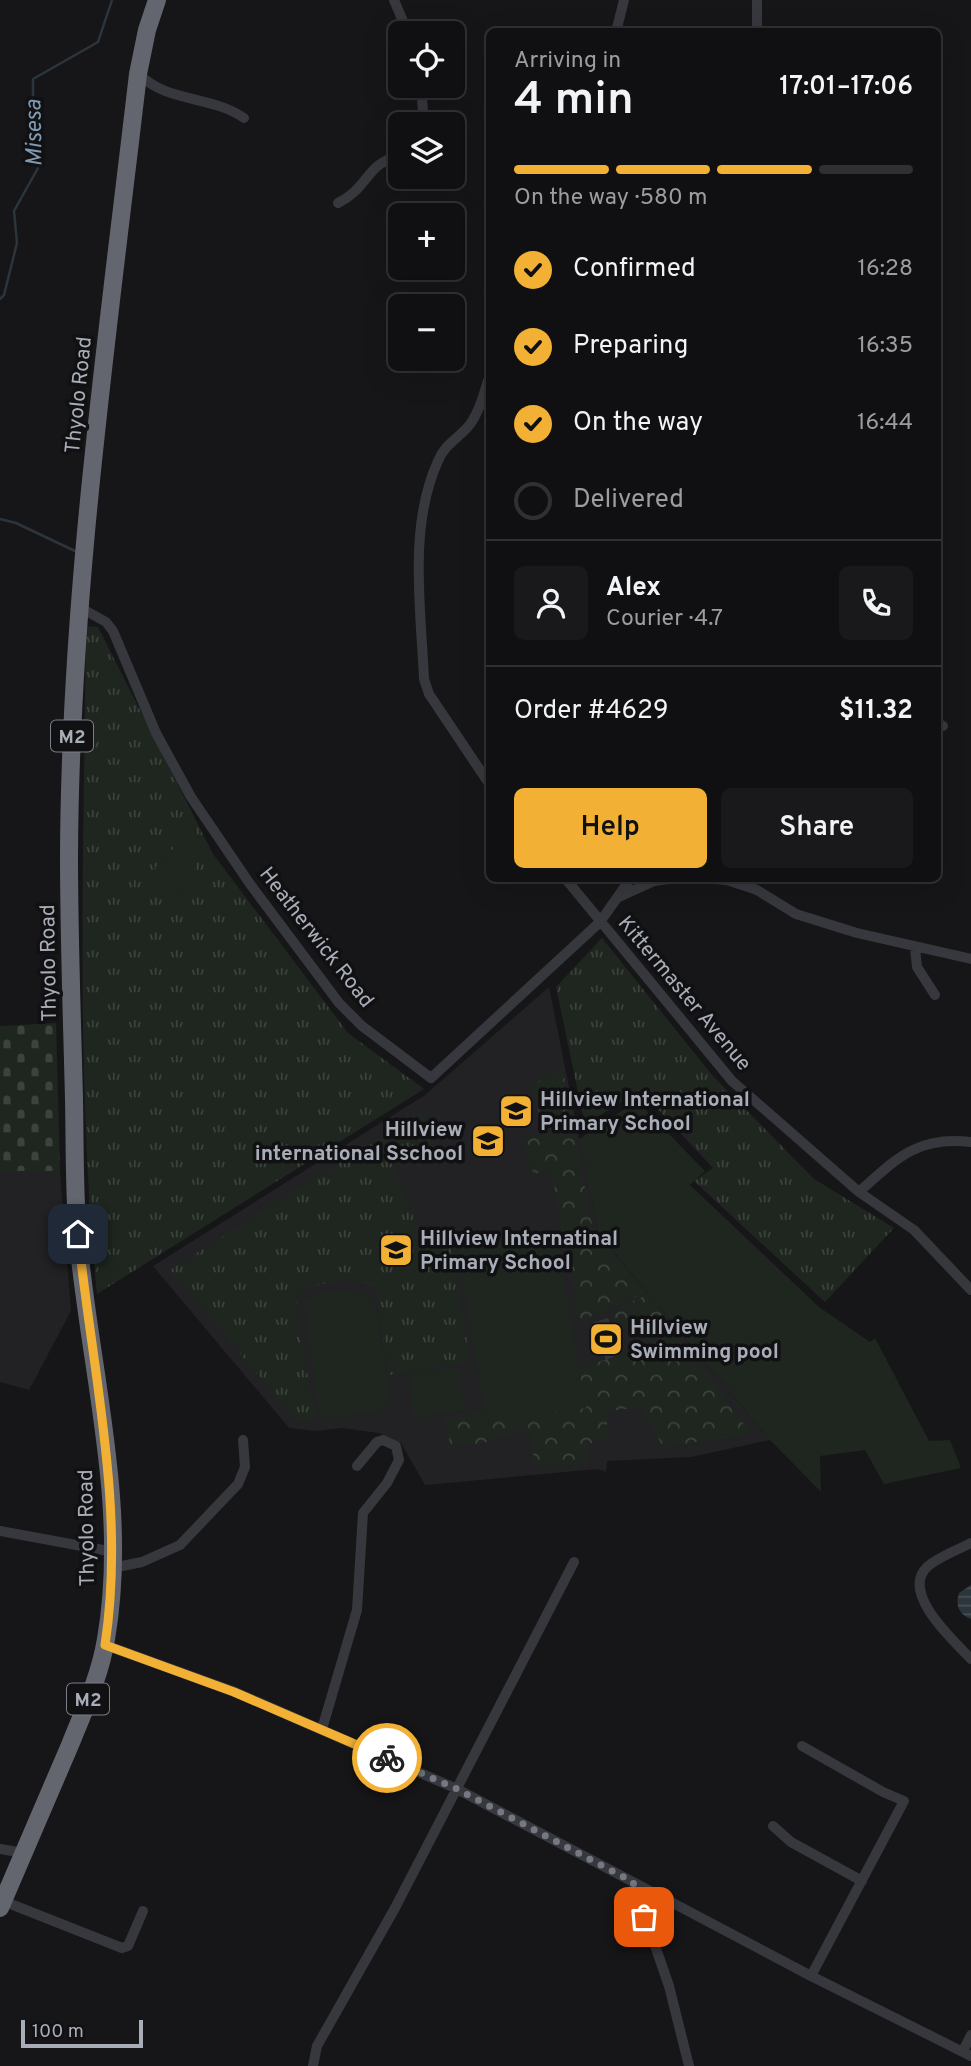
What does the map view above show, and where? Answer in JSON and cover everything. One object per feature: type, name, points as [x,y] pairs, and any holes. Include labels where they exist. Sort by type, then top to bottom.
[{"type":"highway","name":"Thyolo Road","points":[[1,1905],[93,1687],[105,1645],[113,1560],[109,1476],[88,1335],[76,1194],[69,850],[79,607],[104,358],[138,74],[147,30],[157,0]]},
{"type":"street","points":[[394,0],[403,21]]},
{"type":"street","points":[[617,28],[624,0]]},
{"type":"street","points":[[757,0],[757,28]]},
{"type":"street","points":[[138,74],[160,91],[225,108],[244,118]]},
{"type":"street","points":[[338,203],[357,194],[377,164],[388,160]]},
{"type":"street","points":[[486,386],[475,416],[467,429],[447,446],[434,471],[424,502],[420,577],[424,679],[429,694],[486,779]]},
{"type":"street","name":"Heatherwick Road","points":[[79,607],[106,622],[113,631],[161,744],[191,797],[250,884],[339,1003],[362,1026],[431,1079],[600,922]]},
{"type":"street","name":"Kittermaster Avenue","points":[[568,882],[732,1081],[859,1192],[914,1230],[971,1290]]},
{"type":"street","points":[[600,922],[628,882]]},
{"type":"street","points":[[615,899],[652,882]]},
{"type":"street","points":[[745,883],[796,914],[915,948],[971,958]]},
{"type":"street","points":[[915,948],[917,967],[935,995]]},
{"type":"street","points":[[859,1192],[895,1159],[918,1146],[948,1139],[971,1142]]},
{"type":"street","points":[[0,1531],[113,1560],[142,1562],[180,1545],[238,1484],[245,1467],[243,1440]]},
{"type":"street","points":[[322,1729],[348,1649],[357,1610],[363,1513],[387,1483],[399,1460],[396,1446],[383,1440],[377,1442],[358,1466]]},
{"type":"street","points":[[971,1543],[928,1565],[920,1578],[920,1591],[926,1608],[971,1659]]},
{"type":"street","points":[[313,2066],[317,2046],[395,1908],[573,1562]]},
{"type":"street","points":[[105,1645],[234,1692],[457,1789],[811,1976],[967,2053],[971,2035]]},
{"type":"street","points":[[802,1746],[904,1801],[811,1976]]},
{"type":"street","points":[[773,1826],[791,1842],[862,1881]]},
{"type":"street","points":[[0,1849],[24,1853]]},
{"type":"street","points":[[633,1882],[669,1986],[689,2066]]},
{"type":"street","points":[[1,1905],[122,1948],[128,1946],[143,1911]]},
{"type":"shaded area","name":"Hillview Internatinal Primary School","points":[[549,987],[598,1233],[770,1440],[691,1457],[607,1461],[606,1472],[598,1469],[425,1485],[401,1443],[379,1433],[342,1428],[316,1431],[289,1428],[153,1266],[425,1095]]},
{"type":"shaded area","points":[[0,1171],[60,1171],[71,1311],[29,1390],[0,1382]]},
{"type":"shaded area","name":"Hillview Swimming pool","points":[[608,1318],[619,1354],[606,1360],[593,1323]]},
{"type":"shaded area","points":[[971,1585],[971,1619],[961,1612],[958,1602],[959,1593]]},
{"type":"green space","points":[[86,626],[98,627],[213,854],[348,1033],[424,1089],[97,1294],[90,1210],[83,1043]]},
{"type":"green space","points":[[193,827],[203,843],[189,886],[179,894],[155,868]]},
{"type":"green space","points":[[602,938],[712,1075],[814,1179],[894,1228],[825,1302],[694,1181],[713,1168],[640,1090],[585,1125],[556,987]]},
{"type":"green space","points":[[56,1023],[60,1171],[0,1171],[0,1026]]},
{"type":"green space","points":[[562,1067],[593,1230],[645,1293],[580,1321],[551,1169],[534,1174],[522,1142],[547,1132],[529,1087]]},
{"type":"green space","points":[[637,1101],[705,1171],[690,1185],[819,1307],[870,1342],[875,1338],[929,1441],[950,1440],[961,1468],[884,1484],[865,1450],[820,1456],[821,1492],[770,1440],[598,1233],[579,1139]]},
{"type":"green space","points":[[421,1111],[436,1147],[393,1167],[426,1247],[452,1247],[470,1361],[389,1375],[375,1286],[348,1281],[330,1282],[303,1289],[295,1309],[316,1420],[296,1420],[170,1270]]},
{"type":"green space","points":[[556,1234],[586,1408],[486,1421],[456,1242]]},
{"type":"green space","points":[[340,1290],[368,1296],[376,1306],[390,1396],[382,1409],[352,1416],[320,1415],[304,1301],[324,1292]]},
{"type":"green space","points":[[649,1294],[751,1434],[663,1447],[642,1407],[608,1411],[606,1439],[588,1444],[588,1464],[535,1465],[529,1428],[479,1444],[450,1444],[444,1418],[484,1411],[486,1421],[586,1408],[579,1369],[650,1344],[641,1324],[619,1330],[611,1311]]},
{"type":"green space","points":[[458,1367],[465,1410],[413,1418],[410,1372]]},
{"type":"waterway","name":"Misesa","points":[[0,299],[4,295],[17,243],[14,211],[38,168],[36,137],[27,117],[33,100],[33,79],[98,42],[112,0]]},
{"type":"waterway","points":[[0,519],[16,523],[75,551]]},
{"type":"way so far","points":[[387,1758],[457,1789],[633,1882],[644,1917]]},
{"type":"place","name":"Hillview International Primary School","points":[[516,1111]]},
{"type":"place","name":"Hillview international Sschool","points":[[488,1141]]},
{"type":"place","name":"Hillview Internatinal Primary School","points":[[396,1250]]},
{"type":"place","name":"Hillview Swimming pool","points":[[606,1339]]},
{"type":"route","points":[[78,1234],[88,1335],[111,1490],[114,1552],[105,1645],[234,1692],[387,1758]]}]
